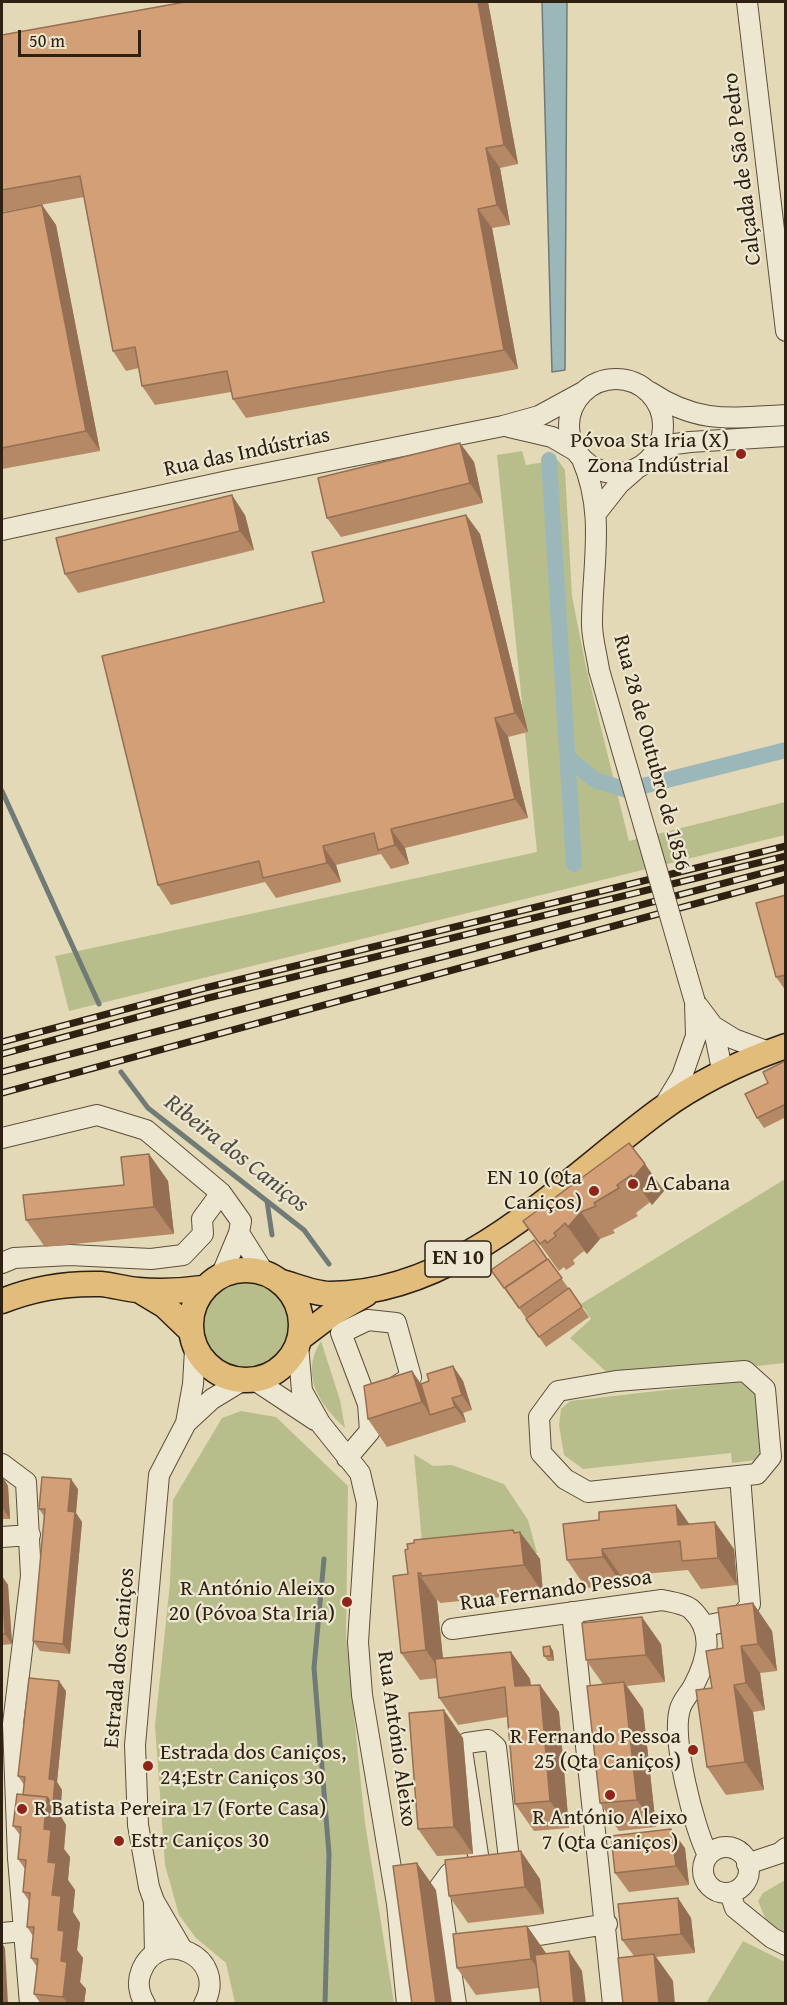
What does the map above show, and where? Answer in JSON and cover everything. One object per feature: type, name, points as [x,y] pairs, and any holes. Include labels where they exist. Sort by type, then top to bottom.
[{"type":"main road","name":"EN 10","points":[[376,1288],[427,1274],[475,1251],[663,1108],[723,1074],[777,1049]]},
{"type":"main road","points":[[2,1301],[25,1292],[67,1285],[104,1284],[138,1290],[177,1291],[212,1282],[241,1269],[329,1294],[376,1288]]},
{"type":"main road","points":[[272,1277],[296,1299],[301,1320],[299,1342]]},
{"type":"main road","points":[[193,1340],[192,1308],[212,1282]]},
{"type":"main road","points":[[138,1290],[165,1306],[193,1340],[209,1367],[247,1381],[271,1375],[288,1361],[299,1342],[333,1313],[376,1288]]},
{"type":"street","name":"Calçada de São Pedro","points":[[747,2],[786,331]]},
{"type":"street","points":[[641,386],[657,402],[663,423],[659,445],[641,465],[608,472],[579,455],[569,430],[569,420],[583,392],[600,381],[611,379],[632,381],[641,386],[669,405],[694,415],[786,415]]},
{"type":"street","name":"Rua das Indústrias","points":[[2,530],[228,481],[503,426],[538,416],[583,392]]},
{"type":"street","name":"Rua das Indústrias","points":[[503,426],[552,436],[579,455]]},
{"type":"street","points":[[597,512],[619,483],[641,465],[675,444],[786,436]]},
{"type":"street","name":"Rua 28 de Outubro de 1856","points":[[579,455],[590,476],[597,512],[592,627],[599,670],[695,1002],[696,1036],[682,1076],[663,1108]]},
{"type":"street","name":"Rua 28 de Outubro de 1856","points":[[695,1002],[721,1035],[723,1074]]},
{"type":"street","points":[[721,1035],[777,1049]]},
{"type":"street","points":[[2,1138],[97,1114],[146,1130],[221,1193],[241,1221],[239,1233],[212,1282]]},
{"type":"street","points":[[2,1263],[14,1258],[70,1255],[151,1259],[183,1255],[203,1234],[202,1219],[221,1193]]},
{"type":"street","points":[[239,1233],[272,1277]]},
{"type":"street","name":"Estrada dos Caniços","points":[[155,1954],[154,1901],[138,1825],[135,1745],[159,1475],[186,1424],[193,1384],[193,1340]]},
{"type":"street","name":"Rua António Aleixo","points":[[299,1342],[302,1391],[320,1423],[360,1473],[367,1503],[358,1642],[362,1695],[397,1904],[407,2004]]},
{"type":"street","points":[[745,1371],[765,1389],[771,1457],[757,1474],[740,1476],[588,1492],[565,1479],[553,1469],[541,1453],[539,1417],[558,1391],[616,1381],[745,1371]]},
{"type":"street","name":"Rua António Aleixo","points":[[247,1381],[320,1423]]},
{"type":"street","name":"Estrada dos Caniços","points":[[186,1424],[212,1399],[247,1381]]},
{"type":"street","points":[[347,1458],[370,1431],[368,1404]]},
{"type":"street","points":[[2,1464],[26,1482],[30,1535],[31,1576],[8,1711],[10,1858],[23,1931],[30,2004]]},
{"type":"street","points":[[708,1855],[699,1838],[680,1748],[680,1710],[694,1685],[706,1653],[708,1634],[703,1626],[735,1620],[745,1613],[750,1604],[740,1476]]},
{"type":"street","points":[[2,1537],[30,1535]]},
{"type":"street","name":"Rua Fernando Pessoa","points":[[452,1629],[662,1600],[691,1609],[703,1626]]},
{"type":"street","points":[[572,1612],[614,2004]]},
{"type":"street","points":[[456,2004],[439,1888],[450,1873],[480,1868],[504,1864],[509,1859],[496,1747],[488,1740],[467,1743],[462,1750],[480,1868]]},
{"type":"street","points":[[720,1848],[740,1852],[747,1864],[748,1871],[743,1885],[730,1893],[716,1891],[706,1882],[703,1868],[708,1855],[720,1848]]},
{"type":"street","points":[[747,1864],[770,1857],[786,1848]]},
{"type":"street","points":[[730,1893],[735,1908],[772,1938],[786,1945]]},
{"type":"street","name":"Estrada dos Caniços","points":[[154,1901],[182,1949],[202,1962],[208,1972],[210,1984],[204,2004]]},
{"type":"street","points":[[448,1950],[606,1918],[627,1909]]},
{"type":"street","points":[[2,1933],[23,1931]]},
{"type":"street","points":[[131,2004],[148,1960],[163,1950],[182,1949]]},
{"type":"street","points":[[140,1977],[139,1988],[145,2004]]},
{"type":"green space","points":[[522,451],[526,465],[558,460],[565,470],[572,596],[586,667],[629,841],[785,802],[785,835],[69,1011],[55,956],[537,852],[497,455]]},
{"type":"green space","points":[[785,1179],[785,1363],[616,1381],[570,1338],[591,1319],[581,1304]]},
{"type":"green space","points":[[247,1279],[264,1283],[279,1292],[288,1307],[292,1324],[288,1341],[279,1356],[264,1365],[247,1369],[230,1365],[215,1356],[206,1341],[202,1324],[206,1307],[215,1292],[230,1283]]},
{"type":"green space","points":[[321,1341],[340,1400],[345,1428],[328,1409],[315,1389],[312,1366]]},
{"type":"green space","points":[[744,1381],[758,1394],[765,1448],[757,1460],[732,1463],[731,1453],[583,1469],[564,1455],[559,1425],[561,1409],[570,1401]]},
{"type":"green space","points":[[241,1411],[276,1417],[348,1486],[346,1636],[365,1823],[394,2003],[235,2003],[226,1963],[196,1938],[179,1915],[165,1865],[155,1725],[170,1583],[173,1500],[222,1418]]},
{"type":"green space","points":[[414,1454],[433,1466],[452,1465],[504,1484],[528,1520],[537,1553],[507,1550],[423,1553]]},
{"type":"green space","points":[[785,1880],[785,1941],[768,1925],[758,1901],[763,1893]]},
{"type":"green space","points":[[743,1941],[785,1962],[785,2003],[706,2003]]},
{"type":"water","points":[[542,2],[567,2],[565,370],[552,372]]},
{"type":"building","points":[[185,2],[478,2],[504,145],[486,148],[497,205],[478,209],[504,350],[233,399],[227,371],[142,386],[135,347],[113,351],[80,176],[2,190],[2,35]]},
{"type":"building","points":[[42,205],[86,431],[2,448],[2,213]]},
{"type":"building","points":[[460,443],[470,483],[327,518],[318,478]]},
{"type":"building","points":[[232,495],[240,531],[65,574],[56,538]]},
{"type":"building","points":[[466,515],[515,713],[495,718],[515,799],[391,829],[395,845],[378,850],[374,833],[323,846],[327,863],[263,878],[259,861],[158,885],[102,656],[324,602],[312,552]]},
{"type":"building","points":[[786,895],[786,975],[776,977],[756,903]]},
{"type":"building","points":[[785,1061],[786,1104],[757,1118],[745,1094],[768,1083],[763,1072]]},
{"type":"building","points":[[629,1143],[645,1164],[633,1178],[631,1175],[617,1185],[619,1188],[594,1203],[596,1206],[581,1212],[568,1227],[565,1223],[554,1233],[556,1236],[547,1243],[545,1240],[540,1244],[523,1221]]},
{"type":"building","points":[[149,1154],[154,1207],[26,1220],[23,1195],[124,1185],[121,1157]]},
{"type":"building","points":[[534,1240],[547,1259],[504,1288],[491,1270]]},
{"type":"building","points":[[548,1259],[562,1278],[519,1308],[505,1288]]},
{"type":"building","points":[[569,1288],[582,1307],[539,1337],[526,1319]]},
{"type":"building","points":[[453,1366],[462,1395],[452,1398],[455,1407],[430,1415],[421,1384],[429,1381],[427,1374]]},
{"type":"building","points":[[412,1371],[422,1402],[368,1419],[364,1386]]},
{"type":"building","points":[[42,1477],[71,1479],[68,1511],[75,1512],[63,1644],[33,1641],[45,1509],[39,1509]]},
{"type":"building","points":[[676,1505],[678,1525],[715,1522],[718,1558],[682,1561],[680,1541],[602,1549],[603,1557],[567,1560],[563,1524],[599,1520],[599,1512]]},
{"type":"building","points":[[513,1530],[514,1533],[520,1532],[524,1565],[421,1576],[421,1573],[418,1573],[426,1650],[401,1653],[393,1576],[408,1574],[405,1550],[408,1549],[407,1544],[414,1543],[414,1540]]},
{"type":"building","points":[[2,1580],[5,1634],[2,1634]]},
{"type":"building","points":[[753,1603],[758,1644],[741,1646],[746,1683],[734,1685],[745,1762],[707,1767],[696,1690],[712,1688],[706,1651],[723,1648],[718,1608]]},
{"type":"building","points":[[642,1617],[646,1655],[586,1660],[582,1623]]},
{"type":"building","points":[[550,1646],[551,1656],[544,1656],[543,1647]]},
{"type":"building","points":[[511,1652],[515,1686],[540,1685],[550,1801],[515,1804],[505,1687],[439,1698],[435,1659]]},
{"type":"building","points":[[29,1678],[59,1681],[49,1779],[55,1780],[53,1805],[47,1797],[23,1795],[25,1777],[18,1776]]},
{"type":"building","points":[[624,1682],[637,1800],[600,1803],[587,1686]]},
{"type":"building","points":[[444,1710],[454,1827],[418,1829],[409,1713]]},
{"type":"building","points":[[17,1794],[47,1797],[44,1829],[51,1830],[48,1862],[56,1863],[52,1895],[61,1896],[58,1930],[64,1931],[61,1961],[67,1962],[63,1997],[34,1994],[38,1959],[31,1958],[34,1927],[27,1927],[30,1893],[23,1892],[26,1860],[18,1859],[21,1827],[13,1826]]},
{"type":"building","points":[[671,1829],[676,1866],[615,1873],[611,1836]]},
{"type":"building","points":[[521,1851],[525,1887],[449,1896],[445,1860]]},
{"type":"building","points":[[417,1863],[436,2004],[412,2004],[393,1866]]},
{"type":"building","points":[[678,1898],[681,1934],[622,1940],[618,1904]]},
{"type":"building","points":[[527,1926],[531,1959],[457,1968],[453,1934]]},
{"type":"building","points":[[569,1951],[574,2004],[541,2004],[535,1955]]},
{"type":"building","points":[[654,1954],[659,2004],[623,2004],[618,1958]]},
{"type":"waterway","points":[[549,460],[574,864]]},
{"type":"waterway","points":[[567,757],[595,780],[627,790],[786,750]]},
{"type":"waterway","name":"Ribeira dos Caniços","points":[[2,791],[99,1004]]},
{"type":"waterway","name":"Ribeira dos Caniços","points":[[121,1072],[148,1108],[304,1230],[329,1264]]},
{"type":"waterway","points":[[267,1201],[272,1235]]},
{"type":"waterway","points":[[324,1559],[314,1668],[329,1854],[325,2004]]},
{"type":"railway","points":[[2,1042],[205,988],[786,846]]},
{"type":"railway","points":[[2,1054],[208,998],[786,856]]},
{"type":"railway","points":[[2,1072],[786,867]]},
{"type":"railway","points":[[2,1093],[786,879]]},
{"type":"place","name":"Póvoa Sta Iria (X) Zona Indústrial","points":[[741,454]]},
{"type":"place","name":"A Cabana","points":[[633,1184]]},
{"type":"place","name":"EN 10 (Qta Caniços)","points":[[594,1191]]},
{"type":"place","name":"R António Aleixo 20 (Póvoa Sta Iria)","points":[[347,1602]]},
{"type":"place","name":"R Fernando Pessoa 25 (Qta Caniços)","points":[[693,1750]]},
{"type":"place","name":"Estrada dos Caniços, 24;Estr Caniços 30","points":[[148,1766]]},
{"type":"place","name":"R António Aleixo 7 (Qta Caniços)","points":[[610,1795]]},
{"type":"place","name":"R Batista Pereira 17 (Forte Casa)","points":[[22,1809]]},
{"type":"place","name":"Estr Caniços 30","points":[[119,1841]]}]
